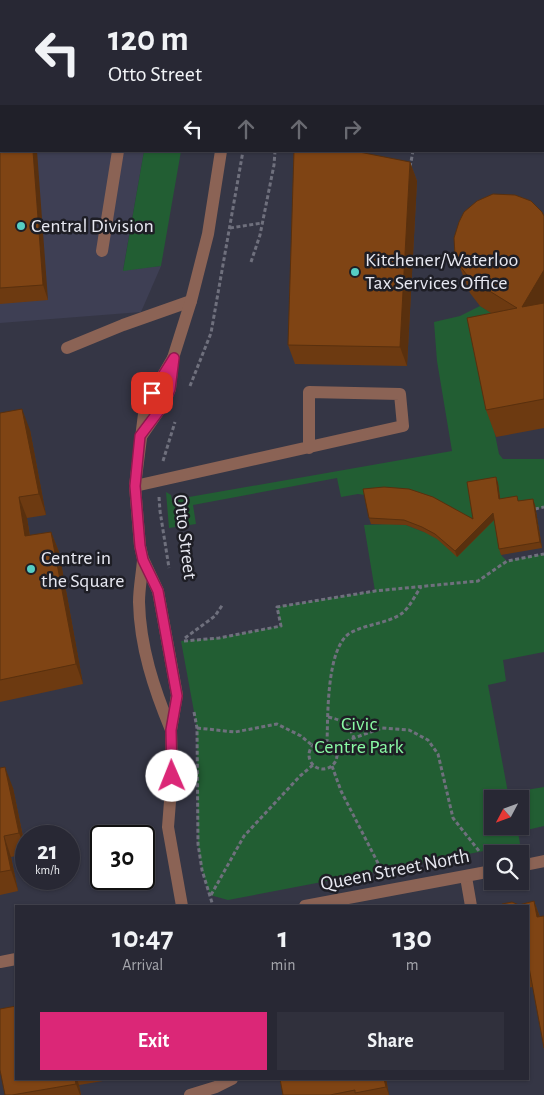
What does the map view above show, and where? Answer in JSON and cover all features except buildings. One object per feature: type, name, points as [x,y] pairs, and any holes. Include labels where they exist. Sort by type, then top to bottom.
[{"type":"street","points":[[102,251],[118,152]]},
{"type":"street","name":"Otto Street","points":[[182,905],[168,827],[172,776],[171,730],[177,696],[158,591],[143,560],[140,546],[135,486],[145,406],[174,358],[208,234],[221,152]]},
{"type":"street","points":[[67,348],[123,325],[191,301]]},
{"type":"street","points":[[135,486],[309,448],[403,426],[400,394],[309,392],[309,448]]},
{"type":"street","name":"Otto Street","points":[[143,560],[139,602],[144,648],[157,696],[171,730]]},
{"type":"street","points":[[529,864],[544,861]]},
{"type":"street","name":"Queen Street North","points":[[310,905],[484,873]]},
{"type":"street","points":[[466,876],[471,905]]},
{"type":"street","points":[[0,962],[15,959]]},
{"type":"street","points":[[190,1095],[216,1087],[230,1080]]},
{"type":"path","points":[[188,391],[211,333],[243,152]]},
{"type":"path","points":[[251,262],[262,223],[274,166],[275,152]]},
{"type":"path","points":[[409,170],[413,152]]},
{"type":"path","points":[[230,228],[262,223]]},
{"type":"path","name":"Otto Street","points":[[169,572],[160,511],[159,480],[170,432],[177,416]]},
{"type":"path","points":[[535,508],[544,507]]},
{"type":"path","points":[[181,641],[219,638],[281,626],[277,607],[375,591],[478,580],[507,561],[544,554]]},
{"type":"path","points":[[326,742],[333,663],[340,645],[350,634],[402,614],[421,586]]},
{"type":"path","points":[[181,641],[215,616],[223,604]]},
{"type":"path","points":[[180,631],[183,650]]},
{"type":"path","points":[[193,709],[197,728],[198,844],[202,870],[213,905]]},
{"type":"path","points":[[328,717],[341,720],[350,727],[354,738]]},
{"type":"path","points":[[197,728],[235,732],[277,724],[301,736],[313,746]]},
{"type":"path","points":[[334,747],[382,728],[409,730],[428,740],[438,754],[453,818],[479,851]]},
{"type":"path","points":[[320,742],[326,742],[334,747],[337,756],[335,762],[332,766],[322,769],[317,768],[313,765],[309,754],[313,746],[320,742]]},
{"type":"path","points":[[210,895],[244,836],[300,776],[313,765]]},
{"type":"path","points":[[332,766],[341,791],[381,869]]},
{"type":"shaded area","points":[[0,152],[144,152],[123,270],[161,266],[141,312],[0,323]]},
{"type":"green space","points":[[144,152],[181,152],[161,266],[123,271]]},
{"type":"green space","name":"Civic Centre Park","points":[[480,306],[495,315],[477,346],[499,454],[503,459],[544,459],[544,507],[535,509],[535,505],[495,515],[501,555],[507,561],[544,554],[544,652],[503,660],[506,681],[488,685],[507,790],[484,790],[484,835],[518,835],[520,844],[484,845],[484,851],[228,900],[210,895],[202,870],[198,844],[197,728],[181,641],[219,638],[281,626],[277,607],[375,591],[364,525],[406,525],[424,532],[479,535],[365,495],[358,494],[341,497],[337,478],[193,505],[196,524],[169,528],[166,492],[171,495],[172,500],[452,451],[437,361],[434,322],[460,316]]},
{"type":"green space","name":"Civic Centre Park","points":[[544,787],[544,826],[529,829],[529,790],[526,790]]},
{"type":"place","name":"Central Division","points":[[21,226]]},
{"type":"place","name":"Kitchener/Waterloo Tax Services Office","points":[[355,272]]},
{"type":"place","name":"Centre in the Square","points":[[31,569]]},
{"type":"route","points":[[152,393],[174,358],[170,389],[164,404],[140,436],[135,486],[140,546],[143,560],[158,591],[177,696],[171,730],[172,776]]}]
